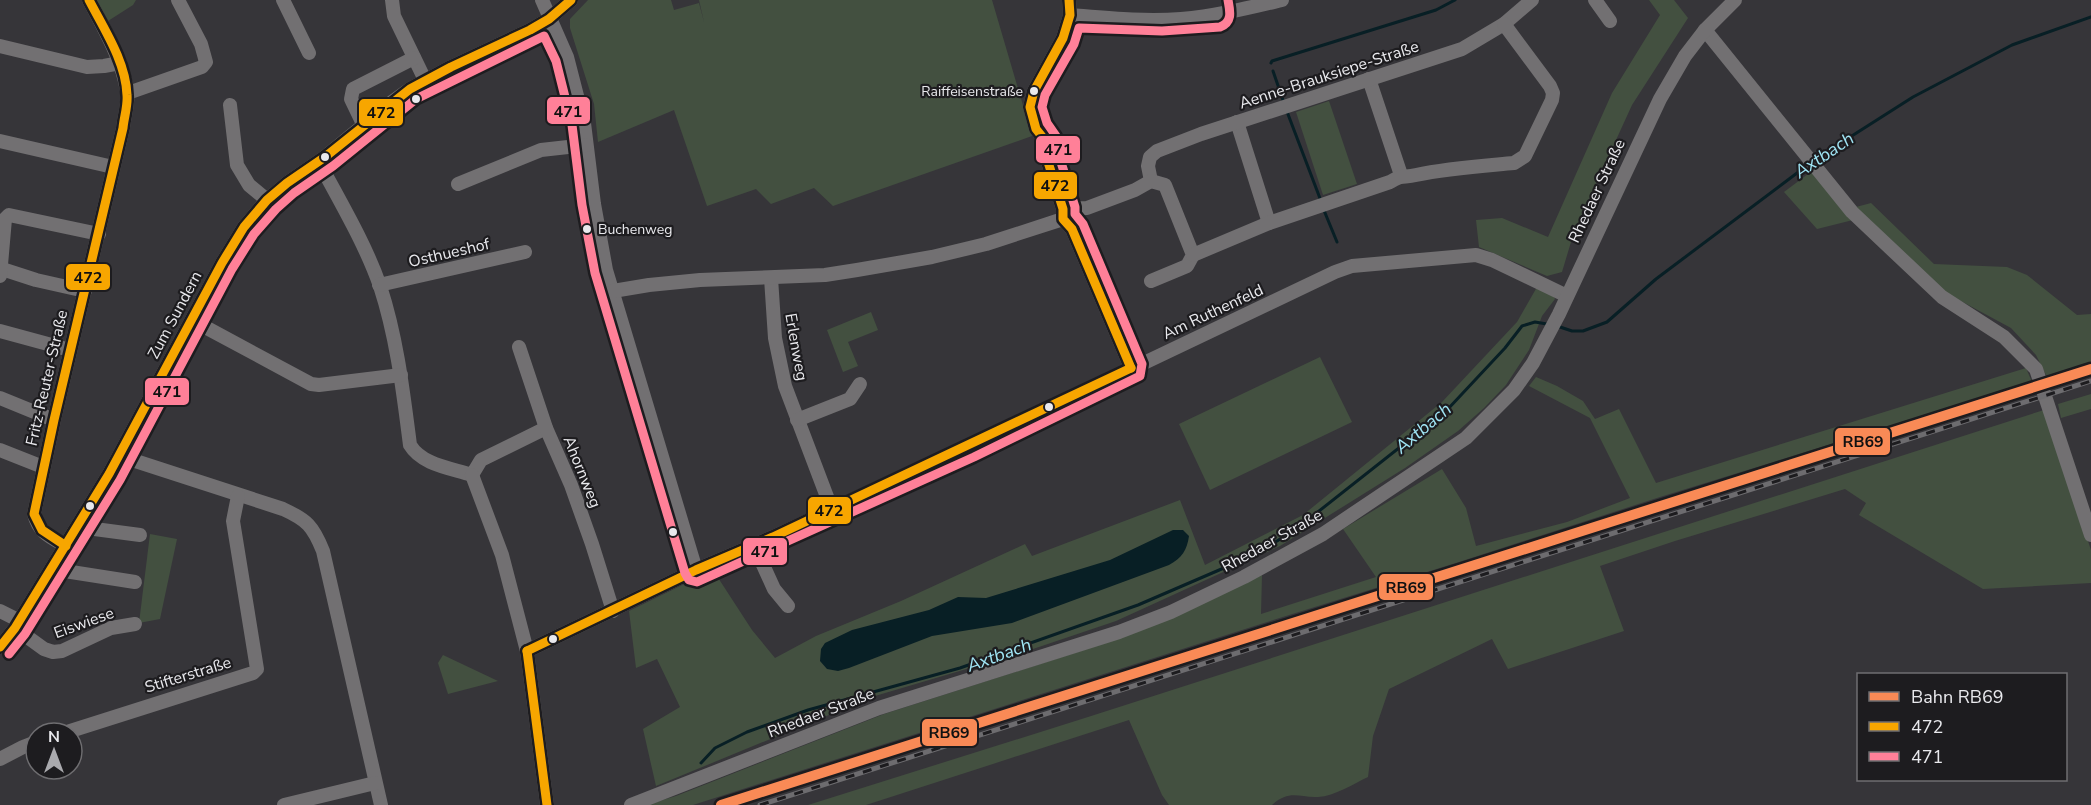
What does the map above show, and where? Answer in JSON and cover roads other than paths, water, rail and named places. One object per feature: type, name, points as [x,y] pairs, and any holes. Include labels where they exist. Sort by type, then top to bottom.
[{"type":"street","name":"Fritz-Reuter-Straße","points":[[66,546],[42,531],[37,525],[34,514],[70,350],[99,234],[112,167],[123,128],[128,93],[120,63],[89,0]]},
{"type":"street","points":[[128,93],[202,66],[206,62],[201,44],[178,0]]},
{"type":"street","points":[[283,0],[309,53]]},
{"type":"street","points":[[392,0],[394,16],[425,80]]},
{"type":"street","points":[[542,0],[567,57],[584,123],[596,216],[606,270],[696,570]]},
{"type":"street","name":"Zum Sundern","points":[[0,647],[80,525],[120,456],[222,263],[244,227],[267,200],[287,183],[319,162],[392,102],[425,80],[530,30],[549,19],[571,0]]},
{"type":"street","points":[[1069,0],[1070,15],[1063,38],[1034,91],[1030,107],[1036,129],[1044,140],[1048,162],[1065,218],[1131,368]]},
{"type":"street","points":[[1216,0],[1218,15]]},
{"type":"street","points":[[1070,15],[1144,20],[1179,19],[1218,15],[1282,0]]},
{"type":"street","name":"Aenne-Brauksiepe-Straße","points":[[1150,181],[1148,166],[1150,157],[1157,151],[1237,122],[1462,49],[1504,24],[1532,0]]},
{"type":"street","points":[[1594,0],[1610,21]]},
{"type":"street","name":"Rhedaer Straße","points":[[631,805],[879,708],[1119,632],[1171,612],[1244,577],[1323,534],[1466,438],[1514,390],[1546,339],[1660,99],[1684,56],[1705,30],[1735,0]]},
{"type":"street","points":[[1150,281],[1186,266],[1193,255],[1269,223],[1390,182],[1401,175],[1412,176],[1434,170],[1514,163],[1525,156],[1553,93],[1551,86],[1504,24]]},
{"type":"street","points":[[1705,30],[1852,212],[1942,297],[2004,337],[2036,369],[2091,535]]},
{"type":"street","points":[[0,46],[87,67],[120,63]]},
{"type":"street","points":[[364,126],[351,99],[354,89],[414,58]]},
{"type":"street","points":[[1369,80],[1401,175]]},
{"type":"street","points":[[230,105],[237,165],[249,185],[267,200]]},
{"type":"street","points":[[1237,122],[1269,223]]},
{"type":"street","points":[[0,141],[112,167]]},
{"type":"street","points":[[458,184],[541,150],[586,145]]},
{"type":"street","points":[[319,162],[358,236],[379,285],[393,333],[410,445],[415,453],[427,461],[472,475]]},
{"type":"street","points":[[613,291],[700,280],[825,275],[932,257],[986,244],[1065,218],[1135,190],[1150,181],[1165,185],[1193,255]]},
{"type":"street","points":[[85,291],[1,273],[5,219],[9,215],[99,234]]},
{"type":"street","name":"Osthueshof","points":[[379,285],[525,252]]},
{"type":"street","name":"Am Ruthenfeld","points":[[527,651],[696,570],[832,510],[1352,266],[1476,255],[1492,260],[1567,296]]},
{"type":"street","name":"Erlenweg","points":[[771,278],[778,360],[797,420],[832,510]]},
{"type":"street","points":[[192,321],[310,384],[319,385],[401,375]]},
{"type":"street","points":[[0,332],[70,350]]},
{"type":"street","name":"Ahornweg","points":[[519,346],[546,428],[571,485],[592,544],[612,611]]},
{"type":"street","points":[[797,420],[850,399],[860,384]]},
{"type":"street","points":[[0,398],[54,420]]},
{"type":"street","points":[[546,428],[481,459],[472,475],[502,555],[527,651],[547,805]]},
{"type":"street","points":[[0,450],[43,467]]},
{"type":"street","points":[[120,456],[283,509],[307,522],[323,551],[381,805]]},
{"type":"street","name":"Stifterstraße","points":[[84,727],[253,673],[257,669],[233,521],[238,496]]},
{"type":"street","points":[[80,525],[87,528],[140,535]]},
{"type":"street","points":[[754,545],[774,589],[788,606]]},
{"type":"street","points":[[52,569],[135,582]]},
{"type":"street","points":[[0,611],[17,624]]},
{"type":"street","name":"Eiswiese","points":[[17,624],[44,649],[53,652],[62,651],[111,628],[135,624]]},
{"type":"street","points":[[0,759],[24,746]]},
{"type":"street","points":[[284,805],[375,783]]},
{"type":"water","points":[[1173,530],[1183,530],[1189,536],[1183,553],[1169,565],[1012,623],[932,636],[849,668],[838,671],[827,669],[820,661],[821,649],[825,643],[852,630],[929,610],[958,597],[986,598],[1110,560]]},
{"type":"waterway","points":[[1271,63],[1436,10],[1455,0]]},
{"type":"waterway","name":"Axtbach","points":[[1814,160],[1913,97],[2012,45],[2091,17]]},
{"type":"waterway","points":[[1273,71],[1284,103]]},
{"type":"waterway","points":[[1286,109],[1321,201]]},
{"type":"waterway","name":"Axtbach","points":[[1557,326],[1572,331],[1583,331],[1607,322],[1656,279],[1809,164]]},
{"type":"waterway","points":[[1323,208],[1337,242]]},
{"type":"waterway","name":"Axtbach","points":[[701,763],[715,748],[747,732],[808,710],[960,668],[1138,605],[1254,555],[1295,530],[1447,410],[1505,348],[1522,326],[1535,322],[1547,324]]},
{"type":"railway","points":[[760,805],[2091,381]]},
{"type":"rail line","name":"RB69","points":[[721,805],[2091,369]]},
{"type":"place","name":"Raiffeisenstraße","points":[[1034,91]]},
{"type":"place","name":"Buchenweg","points":[[587,229]]}]
